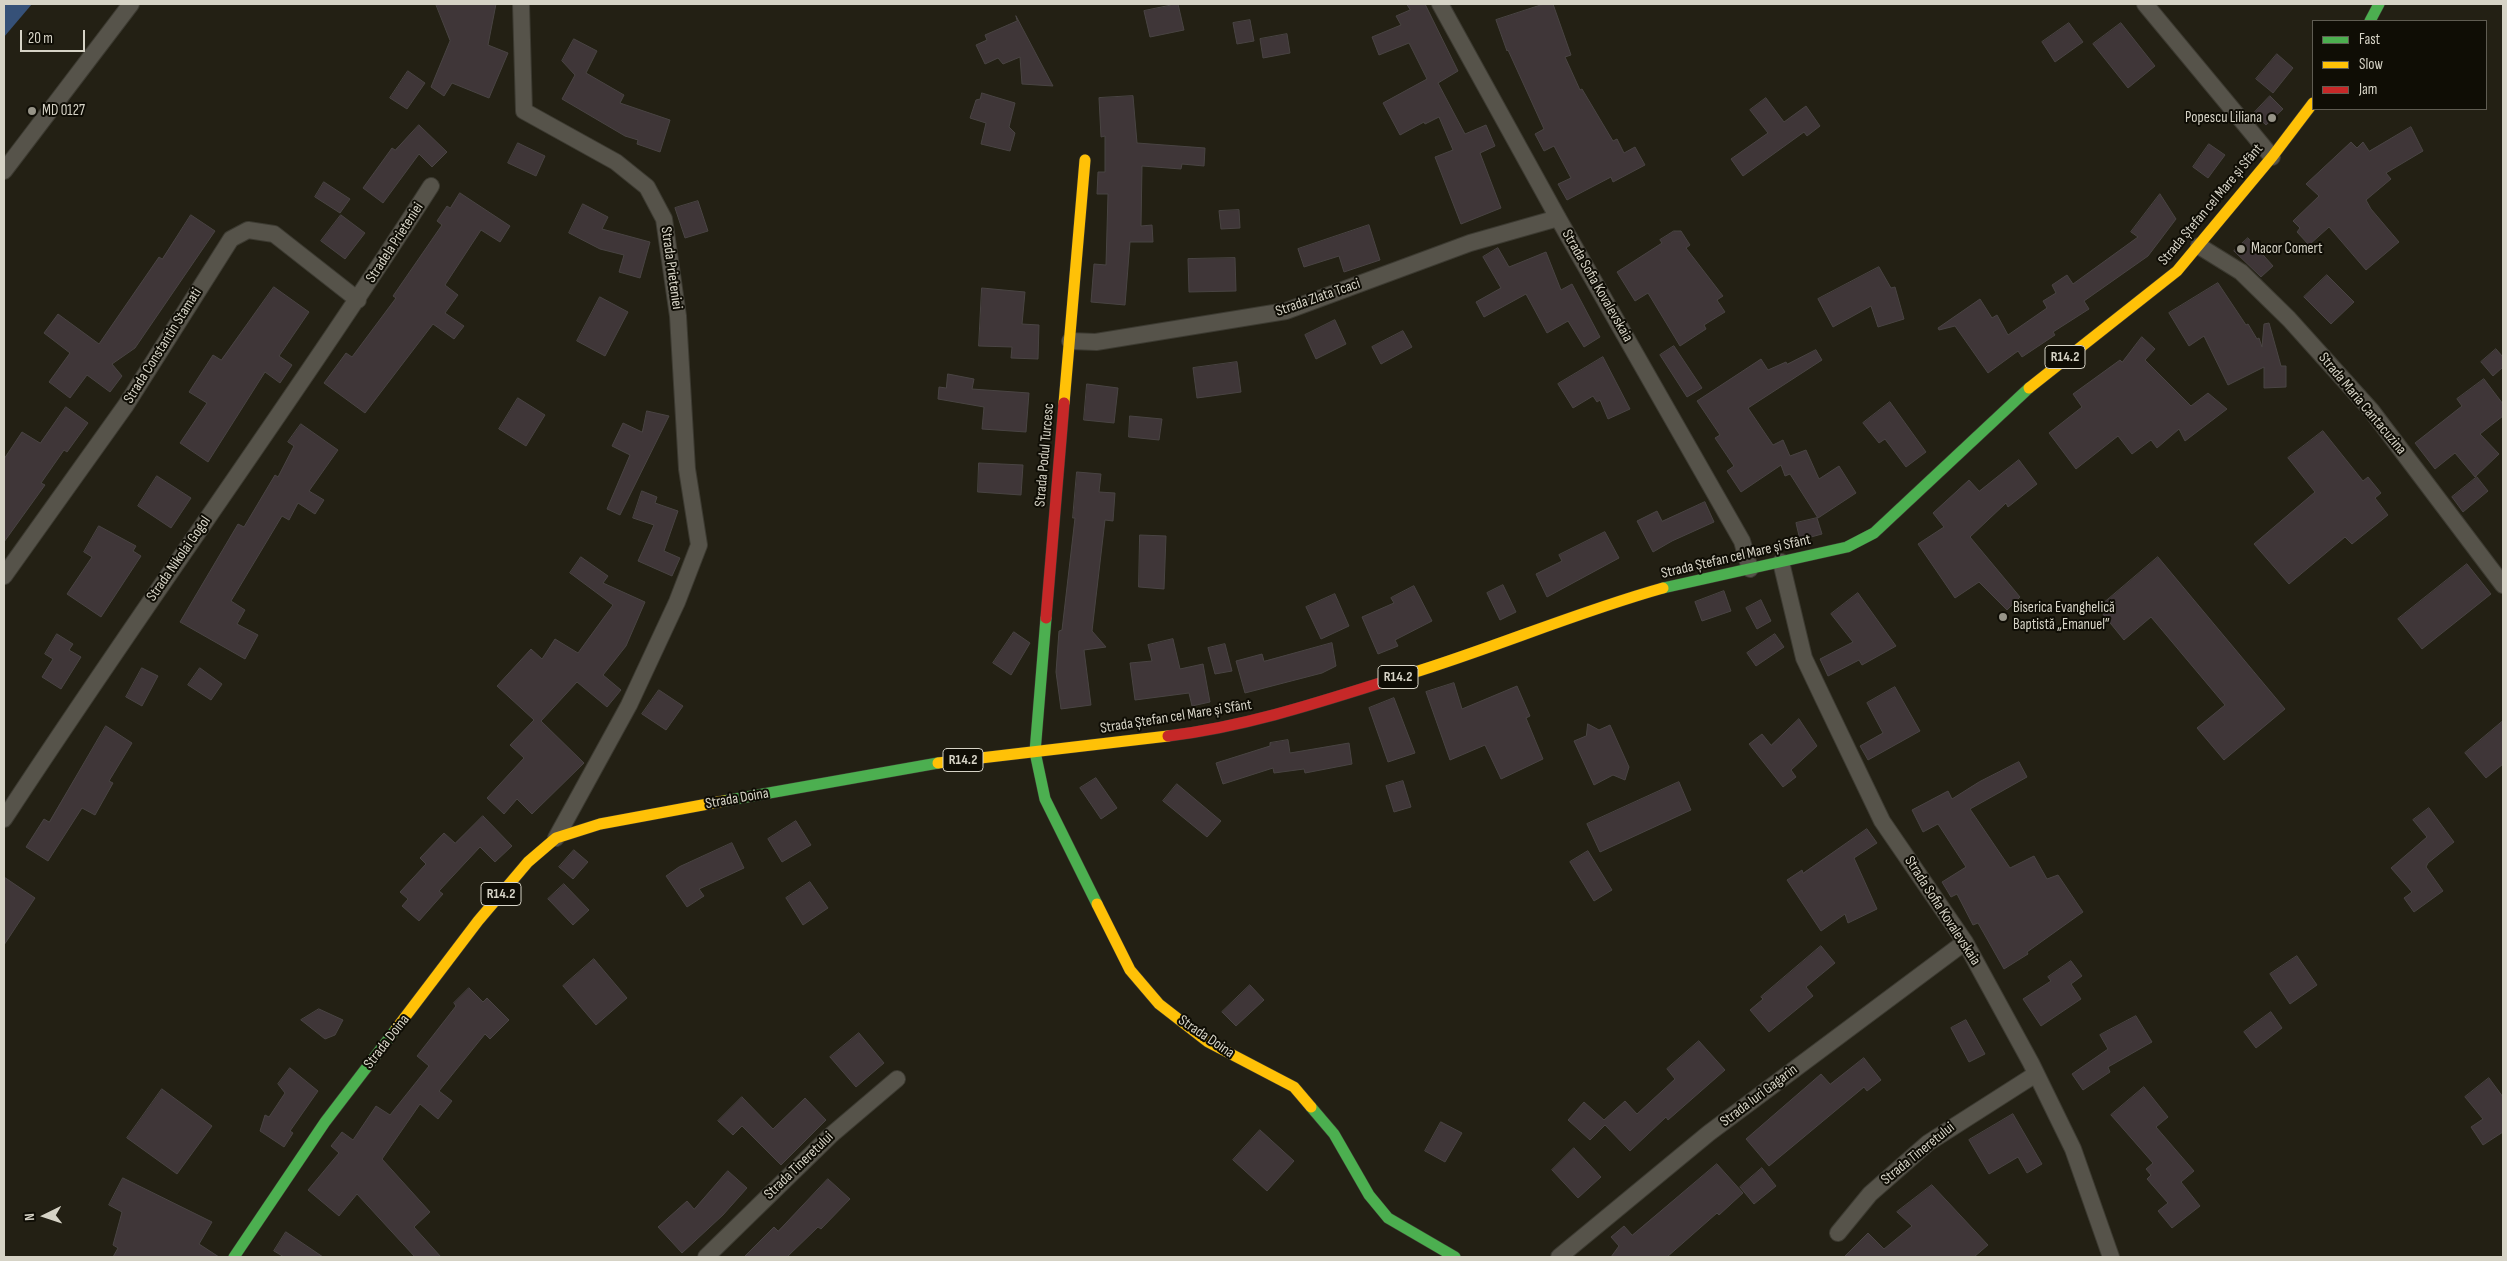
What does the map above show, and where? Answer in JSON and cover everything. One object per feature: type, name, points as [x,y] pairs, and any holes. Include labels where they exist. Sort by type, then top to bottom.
[{"type":"main road","points":[[2371,20],[2379,4]]},
{"type":"main road","name":"Strada Ștefan cel Mare și Sfânt","points":[[920,765],[1201,732],[1276,716],[1464,657],[1627,598],[1688,581],[1847,547],[1874,533],[2042,376],[2177,271],[2272,158],[2312,104]]},
{"type":"main road","name":"Strada Podul Turcesc","points":[[1035,752],[1085,160]]},
{"type":"main road","name":"Strada Doina","points":[[1035,752],[1045,799],[1130,970],[1159,1004],[1208,1042],[1294,1087],[1334,1134],[1369,1195],[1388,1218],[1455,1257]]},
{"type":"main road","name":"Strada Doina","points":[[234,1257],[325,1122],[478,921],[528,862],[556,838],[600,824],[920,765]]},
{"type":"street","points":[[4,171],[131,4]]},
{"type":"street","name":"Strada Prieteniei","points":[[521,4],[524,112],[616,162],[647,187],[664,219],[678,316],[687,469],[699,545]]},
{"type":"street","name":"Strada Sofia Kovalevskaia","points":[[1440,4],[1558,218],[1742,541],[1750,569]]},
{"type":"street","points":[[2145,4],[2272,158]]},
{"type":"street","name":"Stradela Prieteniei","points":[[358,300],[431,186]]},
{"type":"street","name":"Strada Zlata Tcaci","points":[[1070,341],[1096,342],[1286,311],[1470,243],[1558,218]]},
{"type":"street","name":"Strada Constantin Stamati","points":[[4,576],[126,405],[231,239],[248,230],[274,234],[358,300]]},
{"type":"street","name":"Strada Maria Cantacuzina","points":[[2199,246],[2241,272],[2289,319],[2371,410],[2503,585]]},
{"type":"street","name":"Strada Nikolai Gogol","points":[[4,820],[84,698],[358,300]]},
{"type":"street","name":"Strada Doina","points":[[556,838],[629,705],[677,602],[699,545]]},
{"type":"street","name":"Strada Sofia Kovalevskaia","points":[[1781,562],[1804,658],[1882,821],[1965,942],[2036,1074],[2074,1149],[2111,1257]]},
{"type":"street","name":"Strada Iuri Gagarin","points":[[1559,1257],[1709,1133],[1965,942]]},
{"type":"street","name":"Strada Tineretului","points":[[1838,1233],[1870,1194],[1928,1143],[2036,1074]]},
{"type":"street","name":"Strada Tineretului","points":[[706,1257],[830,1136],[897,1079]]},
{"type":"water","points":[[4,4],[32,4],[4,37]]},
{"type":"building","points":[[436,4],[496,4],[488,45],[508,53],[489,98],[452,83],[444,96],[431,87],[450,41]]},
{"type":"building","points":[[1178,4],[1184,30],[1150,37],[1144,11]]},
{"type":"building","points":[[1407,4],[1425,4],[1458,71],[1438,83],[1465,134],[1486,125],[1495,146],[1480,153],[1501,208],[1461,224],[1435,157],[1453,150],[1439,117],[1425,124],[1424,122],[1400,135],[1383,103],[1427,79],[1409,43],[1379,55],[1372,37],[1401,25],[1396,16],[1410,10]]},
{"type":"building","points":[[1544,4],[1553,4],[1571,55],[1565,57],[1580,90],[1582,89],[1613,141],[1617,139],[1624,153],[1635,147],[1645,165],[1613,182],[1611,177],[1567,200],[1558,184],[1571,178],[1554,146],[1544,151],[1535,134],[1544,129],[1507,51],[1496,20]]},
{"type":"building","points":[[1016,16],[1053,86],[1022,84],[1020,57],[1003,64],[998,58],[985,64],[976,45],[987,40],[985,35],[1017,21]]},
{"type":"building","points":[[1250,20],[1254,41],[1237,44],[1233,23]]},
{"type":"building","points":[[2069,23],[2083,42],[2055,62],[2042,42]]},
{"type":"building","points":[[2121,23],[2155,66],[2128,88],[2093,44]]},
{"type":"building","points":[[1287,34],[1290,53],[1263,58],[1260,39]]},
{"type":"building","points":[[574,39],[597,51],[586,73],[624,95],[620,103],[670,120],[660,152],[637,144],[638,140],[625,136],[562,99],[575,75],[562,61]]},
{"type":"building","points":[[2277,54],[2293,68],[2273,93],[2256,79]]},
{"type":"building","points":[[408,71],[425,83],[407,109],[390,98]]},
{"type":"building","points":[[982,93],[1015,103],[1009,127],[1015,133],[1010,151],[981,144],[986,123],[970,118],[976,100],[980,99]]},
{"type":"building","points":[[1133,96],[1137,143],[1205,148],[1204,166],[1182,164],[1181,169],[1142,166],[1141,226],[1152,225],[1153,242],[1130,242],[1125,305],[1091,302],[1094,264],[1106,265],[1108,194],[1097,194],[1098,172],[1105,172],[1105,136],[1101,137],[1099,98]]},
{"type":"building","points":[[2270,96],[2283,109],[2266,125],[2254,113]]},
{"type":"building","points":[[1766,98],[1784,122],[1806,106],[1820,126],[1807,136],[1804,132],[1743,176],[1731,159],[1768,133],[1750,110]]},
{"type":"building","points":[[419,125],[447,152],[432,167],[419,154],[383,203],[363,188],[392,148],[395,150]]},
{"type":"building","points":[[2411,127],[2423,151],[2386,173],[2391,179],[2366,200],[2371,209],[2399,242],[2366,270],[2329,227],[2309,245],[2297,232],[2300,228],[2293,221],[2319,196],[2306,184],[2351,142],[2357,148],[2363,142],[2369,151]]},
{"type":"building","points":[[518,143],[545,156],[536,176],[508,163]]},
{"type":"building","points":[[2209,144],[2225,155],[2208,178],[2193,167]]},
{"type":"building","points":[[324,182],[350,199],[340,213],[315,197]]},
{"type":"building","points":[[460,193],[510,226],[500,242],[481,230],[445,285],[458,295],[445,313],[464,326],[454,339],[433,324],[365,413],[324,383],[346,353],[352,357],[396,298],[393,296],[442,225],[437,221],[447,206],[450,208]]},
{"type":"building","points":[[2160,194],[2176,219],[2148,256],[2084,301],[2089,309],[2053,332],[2055,335],[2022,357],[2018,351],[1988,373],[1955,326],[1939,330],[1938,328],[1980,299],[1992,318],[1997,315],[2008,335],[2047,308],[2043,301],[2056,293],[2052,285],[2067,275],[2073,284],[2138,237],[2131,232]]},
{"type":"building","points":[[698,201],[708,231],[685,238],[675,208]]},
{"type":"building","points":[[583,204],[608,217],[602,229],[650,242],[640,278],[619,272],[624,255],[600,249],[569,233]]},
{"type":"building","points":[[1239,210],[1240,228],[1221,229],[1219,211]]},
{"type":"building","points":[[191,215],[215,231],[135,348],[112,364],[122,376],[110,392],[87,375],[70,398],[49,382],[70,353],[44,333],[58,314],[99,344],[159,257],[162,259]]},
{"type":"building","points":[[341,215],[365,233],[345,259],[321,241]]},
{"type":"building","points":[[1369,225],[1380,260],[1344,272],[1339,256],[1304,267],[1298,249]]},
{"type":"building","points":[[1674,231],[1681,231],[1690,245],[1686,248],[1723,296],[1717,300],[1725,312],[1704,325],[1706,329],[1680,346],[1648,293],[1635,301],[1617,272],[1662,243],[1660,240]]},
{"type":"building","points":[[2248,238],[2273,266],[2261,277],[2234,251]]},
{"type":"building","points":[[1498,248],[1509,267],[1546,252],[1561,290],[1572,284],[1600,337],[1584,347],[1568,321],[1547,333],[1526,294],[1484,317],[1476,302],[1501,288],[1483,257]]},
{"type":"building","points":[[1235,258],[1236,291],[1189,292],[1188,259]]},
{"type":"building","points":[[1879,267],[1891,288],[1895,287],[1904,319],[1878,327],[1871,306],[1833,327],[1818,299]]},
{"type":"building","points":[[2327,275],[2354,302],[2331,324],[2304,297]]},
{"type":"building","points":[[2218,283],[2246,325],[2248,324],[2257,339],[2259,338],[2262,347],[2264,324],[2269,323],[2281,366],[2286,366],[2286,387],[2264,388],[2264,367],[2228,385],[2204,336],[2189,346],[2169,313]]},
{"type":"building","points":[[274,287],[309,312],[279,356],[292,365],[280,383],[265,372],[208,462],[180,443],[207,403],[189,392],[213,355],[221,360]]},
{"type":"building","points":[[982,288],[1025,292],[1022,324],[1039,325],[1038,359],[1011,358],[1012,347],[979,346]]},
{"type":"building","points":[[600,297],[628,312],[605,356],[577,341]]},
{"type":"building","points":[[1335,320],[1346,344],[1316,359],[1305,335]]},
{"type":"building","points":[[1403,331],[1412,347],[1381,364],[1372,347]]},
{"type":"building","points":[[2142,337],[2155,349],[2145,360],[2191,406],[2208,393],[2227,409],[2185,441],[2179,429],[2157,448],[2151,440],[2132,454],[2118,436],[2076,469],[2049,433],[2082,407],[2073,394],[2120,360],[2122,362]]},
{"type":"building","points":[[1674,346],[1702,388],[1687,397],[1660,355]]},
{"type":"building","points":[[2496,349],[2503,357],[2503,367],[2493,376],[2481,362]]},
{"type":"building","points":[[1816,350],[1822,360],[1748,408],[1773,445],[1783,440],[1790,456],[1806,450],[1819,479],[1839,466],[1856,493],[1818,518],[1790,474],[1785,476],[1781,465],[1741,492],[1727,471],[1734,466],[1715,438],[1720,435],[1697,401],[1761,359],[1768,370],[1786,362],[1787,364]]},
{"type":"building","points":[[1603,357],[1630,409],[1608,419],[1600,400],[1597,402],[1593,396],[1573,408],[1558,384]]},
{"type":"building","points":[[1237,362],[1241,392],[1197,398],[1193,368]]},
{"type":"building","points":[[948,374],[974,379],[972,389],[1029,393],[1026,432],[982,429],[984,407],[938,399],[939,387],[946,388]]},
{"type":"building","points":[[2484,379],[2503,404],[2503,416],[2480,434],[2499,454],[2475,477],[2455,453],[2435,469],[2415,443],[2462,406],[2457,399]]},
{"type":"building","points":[[1087,384],[1118,388],[1114,423],[1084,420]]},
{"type":"building","points":[[518,398],[545,415],[526,446],[499,429]]},
{"type":"building","points":[[1890,402],[1926,452],[1906,467],[1885,439],[1879,443],[1863,423]]},
{"type":"building","points":[[66,407],[88,423],[67,452],[64,450],[41,483],[45,485],[4,542],[4,459],[22,432],[40,443]]},
{"type":"building","points":[[647,411],[669,416],[620,515],[607,509],[630,455],[612,446],[623,423],[642,432]]},
{"type":"building","points":[[1130,416],[1162,419],[1159,440],[1129,437]]},
{"type":"building","points":[[301,424],[338,450],[309,491],[324,500],[315,514],[298,503],[289,520],[282,516],[231,601],[245,610],[237,624],[258,635],[245,659],[180,622],[238,524],[244,527],[275,475],[278,477],[294,446],[288,442]]},
{"type":"building","points":[[2323,431],[2363,481],[2368,477],[2381,493],[2375,498],[2388,515],[2352,544],[2345,537],[2289,584],[2254,544],[2315,492],[2288,458]]},
{"type":"building","points":[[2019,460],[2037,484],[2008,507],[2006,503],[1970,537],[2020,597],[2007,610],[1979,582],[1955,598],[1918,544],[1944,527],[1933,513],[1969,480],[1979,491]]},
{"type":"building","points":[[979,463],[1023,465],[1021,495],[978,492]]},
{"type":"building","points":[[1077,472],[1101,474],[1099,492],[1115,493],[1113,521],[1105,520],[1092,631],[1106,647],[1084,650],[1091,705],[1061,709],[1056,672],[1059,631],[1062,630],[1075,518],[1073,518]]},
{"type":"building","points":[[157,476],[191,498],[171,528],[138,506]]},
{"type":"building","points":[[2477,477],[2488,491],[2463,512],[2452,497]]},
{"type":"building","points":[[642,491],[657,497],[655,503],[678,511],[664,551],[680,558],[672,576],[638,561],[654,525],[633,518]]},
{"type":"building","points":[[1705,502],[1714,522],[1653,552],[1637,521],[1657,511],[1662,521]]},
{"type":"building","points":[[1817,518],[1822,534],[1800,540],[1796,523]]},
{"type":"building","points":[[99,526],[136,546],[133,551],[141,556],[101,617],[67,594],[92,557],[84,552]]},
{"type":"building","points":[[1605,532],[1619,558],[1547,597],[1536,574],[1562,561],[1559,555]]},
{"type":"building","points":[[1140,535],[1166,536],[1164,589],[1139,587]]},
{"type":"building","points":[[581,557],[608,576],[603,583],[645,602],[626,646],[603,675],[621,690],[607,707],[577,682],[541,721],[584,763],[532,814],[517,799],[504,814],[487,798],[524,758],[510,745],[534,720],[497,686],[531,649],[542,659],[555,639],[578,653],[613,605],[570,573]]},
{"type":"building","points":[[2158,557],[2285,709],[2224,760],[2197,728],[2225,705],[2151,617],[2124,640],[2098,608]]},
{"type":"building","points":[[2467,564],[2491,594],[2422,649],[2398,619]]},
{"type":"building","points":[[1503,585],[1516,612],[1500,620],[1487,593]]},
{"type":"building","points":[[1414,586],[1432,621],[1395,640],[1398,646],[1378,654],[1362,617],[1394,603],[1391,598]]},
{"type":"building","points":[[1724,591],[1731,611],[1702,621],[1695,602]]},
{"type":"building","points":[[1858,593],[1896,646],[1862,665],[1859,660],[1828,676],[1820,659],[1853,642],[1831,614]]},
{"type":"building","points":[[1335,594],[1349,626],[1321,639],[1306,607]]},
{"type":"building","points":[[1761,600],[1771,621],[1757,629],[1746,608]]},
{"type":"building","points":[[1014,632],[1030,643],[1011,675],[993,663]]},
{"type":"building","points":[[57,634],[73,644],[69,650],[81,657],[61,689],[42,677],[53,659],[45,654]]},
{"type":"building","points":[[1775,634],[1784,647],[1756,666],[1747,653]]},
{"type":"building","points":[[1173,639],[1180,669],[1203,664],[1210,702],[1192,706],[1189,693],[1135,700],[1130,663],[1152,661],[1148,645]]},
{"type":"building","points":[[1332,643],[1336,666],[1322,673],[1245,693],[1236,661],[1262,654],[1264,661]]},
{"type":"building","points":[[1225,644],[1232,671],[1215,674],[1208,648]]},
{"type":"building","points":[[142,668],[158,676],[142,706],[126,697]]},
{"type":"building","points":[[200,668],[222,684],[211,700],[188,685]]},
{"type":"building","points":[[1454,683],[1462,709],[1517,686],[1530,716],[1526,718],[1543,759],[1501,779],[1485,745],[1450,760],[1426,692]]},
{"type":"building","points":[[1895,687],[1920,731],[1868,760],[1860,746],[1883,733],[1867,703]]},
{"type":"building","points":[[659,690],[683,706],[666,730],[642,714]]},
{"type":"building","points":[[1394,698],[1415,753],[1388,762],[1369,708]]},
{"type":"building","points":[[1799,719],[1817,746],[1791,770],[1796,777],[1783,787],[1749,744],[1762,734],[1771,745]]},
{"type":"building","points":[[2503,721],[2503,764],[2486,778],[2465,753]]},
{"type":"building","points":[[1588,724],[1599,730],[1610,725],[1629,767],[1625,780],[1613,775],[1594,785],[1574,741],[1586,736]]},
{"type":"building","points":[[106,726],[132,743],[109,781],[113,783],[95,815],[82,808],[48,861],[26,847],[44,819],[49,822]]},
{"type":"building","points":[[1288,740],[1290,753],[1349,743],[1352,764],[1305,773],[1304,769],[1274,773],[1273,768],[1223,784],[1216,763],[1270,746],[1270,743]]},
{"type":"building","points":[[2019,762],[2027,777],[1970,809],[2010,868],[2034,856],[2047,879],[2058,875],[2083,912],[2027,952],[2028,954],[2004,969],[1978,923],[1973,925],[1957,894],[1951,897],[1942,882],[1966,867],[1938,824],[1923,832],[1912,810],[1948,791],[1952,799],[1979,782]]},
{"type":"building","points":[[1096,778],[1117,808],[1101,819],[1080,788]]},
{"type":"building","points":[[1403,781],[1411,807],[1394,812],[1386,786]]},
{"type":"building","points":[[1679,782],[1691,810],[1600,852],[1587,824]]},
{"type":"building","points":[[1177,784],[1221,821],[1207,837],[1163,801]]},
{"type":"building","points":[[2429,808],[2454,842],[2428,863],[2426,867],[2443,891],[2414,912],[2404,898],[2412,892],[2391,868],[2427,837],[2413,820]]},
{"type":"building","points":[[483,816],[512,846],[495,862],[480,847],[439,891],[443,894],[419,921],[402,906],[408,899],[400,892],[426,864],[420,858],[444,833],[455,843]]},
{"type":"building","points":[[796,821],[811,845],[782,862],[768,839]]},
{"type":"building","points":[[1867,829],[1877,843],[1854,858],[1877,909],[1848,923],[1845,914],[1821,931],[1787,880],[1802,870],[1803,873]]},
{"type":"building","points":[[732,843],[744,868],[699,889],[704,896],[687,907],[666,876],[679,867]]},
{"type":"building","points":[[574,850],[588,862],[573,879],[559,867]]},
{"type":"building","points":[[1588,851],[1612,890],[1594,901],[1570,862]]},
{"type":"building","points":[[4,877],[35,898],[4,945]]},
{"type":"building","points":[[810,882],[828,908],[803,925],[786,898]]},
{"type":"building","points":[[564,884],[589,910],[573,925],[548,899]]},
{"type":"building","points":[[1821,946],[1835,963],[1806,987],[1813,996],[1769,1032],[1750,1010],[1763,999],[1761,997]]},
{"type":"building","points":[[2297,956],[2317,985],[2290,1004],[2270,974]]},
{"type":"building","points":[[594,959],[627,998],[596,1025],[563,986]]},
{"type":"building","points":[[2071,961],[2082,976],[2071,984],[2081,999],[2041,1026],[2023,999],[2051,981],[2048,977]]},
{"type":"building","points":[[1250,985],[1264,1000],[1236,1026],[1222,1012]]},
{"type":"building","points":[[469,988],[483,1002],[487,998],[509,1020],[490,1039],[485,1034],[439,1091],[452,1101],[438,1119],[420,1104],[382,1159],[430,1212],[414,1227],[441,1257],[415,1257],[357,1194],[339,1216],[308,1190],[339,1153],[331,1146],[342,1132],[353,1140],[376,1106],[390,1115],[429,1066],[417,1056],[456,1006],[454,1003]]},
{"type":"building","points":[[319,1009],[343,1020],[335,1035],[325,1039],[301,1020]]},
{"type":"building","points":[[2271,1012],[2282,1028],[2256,1048],[2244,1032]]},
{"type":"building","points":[[2136,1016],[2152,1042],[2108,1067],[2110,1072],[2083,1090],[2072,1074],[2108,1049],[2100,1035]]},
{"type":"building","points":[[1966,1020],[1985,1054],[1969,1062],[1951,1028]]},
{"type":"building","points":[[859,1033],[884,1063],[856,1087],[830,1057]]},
{"type":"building","points":[[1699,1041],[1725,1070],[1668,1120],[1666,1117],[1630,1151],[1605,1125],[1590,1140],[1568,1120],[1584,1102],[1604,1120],[1625,1101],[1637,1114],[1675,1079],[1667,1069]]},
{"type":"building","points":[[1864,1058],[1881,1080],[1867,1091],[1864,1087],[1769,1166],[1746,1139],[1821,1074],[1830,1084]]},
{"type":"building","points":[[290,1068],[318,1091],[290,1131],[293,1133],[284,1147],[260,1131],[265,1115],[269,1117],[285,1093],[278,1084]]},
{"type":"building","points":[[2489,1078],[2503,1097],[2503,1132],[2483,1145],[2471,1127],[2483,1119],[2465,1097]]},
{"type":"building","points":[[2144,1087],[2168,1117],[2156,1127],[2194,1171],[2181,1182],[2200,1206],[2172,1228],[2158,1211],[2168,1203],[2147,1179],[2151,1175],[2146,1169],[2153,1163],[2111,1115]]},
{"type":"building","points":[[162,1089],[212,1126],[177,1174],[127,1138]]},
{"type":"building","points":[[742,1097],[773,1129],[805,1098],[826,1120],[781,1165],[742,1126],[733,1135],[718,1121]]},
{"type":"building","points":[[2013,1114],[2042,1164],[2027,1173],[2018,1157],[1989,1174],[1969,1140]]},
{"type":"building","points":[[1441,1122],[1462,1133],[1445,1162],[1425,1151]]},
{"type":"building","points":[[1260,1130],[1294,1161],[1267,1191],[1233,1160]]},
{"type":"building","points":[[1574,1148],[1601,1177],[1578,1198],[1552,1170]]},
{"type":"building","points":[[1717,1164],[1743,1193],[1719,1215],[1717,1213],[1667,1257],[1611,1257],[1619,1246],[1611,1237],[1624,1226],[1632,1235]]},
{"type":"building","points":[[1762,1168],[1776,1186],[1754,1204],[1740,1187]]},
{"type":"building","points":[[728,1171],[747,1188],[723,1215],[682,1253],[658,1227],[687,1201],[694,1209]]},
{"type":"building","points":[[123,1178],[212,1222],[199,1244],[219,1257],[113,1257],[118,1248],[113,1245],[122,1212],[109,1205]]},
{"type":"building","points":[[828,1179],[850,1199],[821,1229],[818,1227],[787,1257],[744,1257],[774,1227],[778,1231]]},
{"type":"building","points":[[1932,1185],[1988,1245],[1974,1257],[1844,1257],[1868,1233],[1884,1249],[1912,1226],[1897,1212]]},
{"type":"building","points":[[286,1232],[323,1257],[284,1257],[274,1251]]},
{"type":"traffic: fast","points":[[2371,20],[2379,4]]},
{"type":"traffic: fast","points":[[1663,588],[1847,547],[1874,533],[2029,388]]},
{"type":"traffic: fast","points":[[1046,618],[1035,752],[1045,799],[1097,904]]},
{"type":"traffic: fast","points":[[724,801],[938,763]]},
{"type":"traffic: fast","points":[[234,1257],[325,1122],[396,1029]]},
{"type":"traffic: fast","points":[[1311,1107],[1334,1134],[1369,1195],[1388,1218],[1455,1257]]},
{"type":"traffic: slow","points":[[2029,388],[2177,271],[2272,157],[2312,104]]},
{"type":"traffic: slow","points":[[1064,403],[1085,160]]},
{"type":"traffic: slow","points":[[1409,674],[1599,608],[1663,588]]},
{"type":"traffic: slow","points":[[938,763],[1168,736]]},
{"type":"traffic: slow","points":[[396,1029],[478,921],[528,862],[556,838],[600,824],[724,801]]},
{"type":"traffic: slow","points":[[1097,904],[1130,970],[1159,1004],[1208,1042],[1294,1087],[1311,1107]]},
{"type":"traffic: jam","points":[[1046,618],[1064,403]]},
{"type":"traffic: jam","points":[[1168,736],[1260,719],[1409,674]]},
{"type":"place","name":"MD 0127","points":[[32,111]]},
{"type":"place","name":"Popescu Liliana","points":[[2272,118]]},
{"type":"place","name":"Macor Comert","points":[[2241,249]]},
{"type":"place","name":"Biserica Evanghelică Baptistă „Emanuel”","points":[[2003,617]]}]
